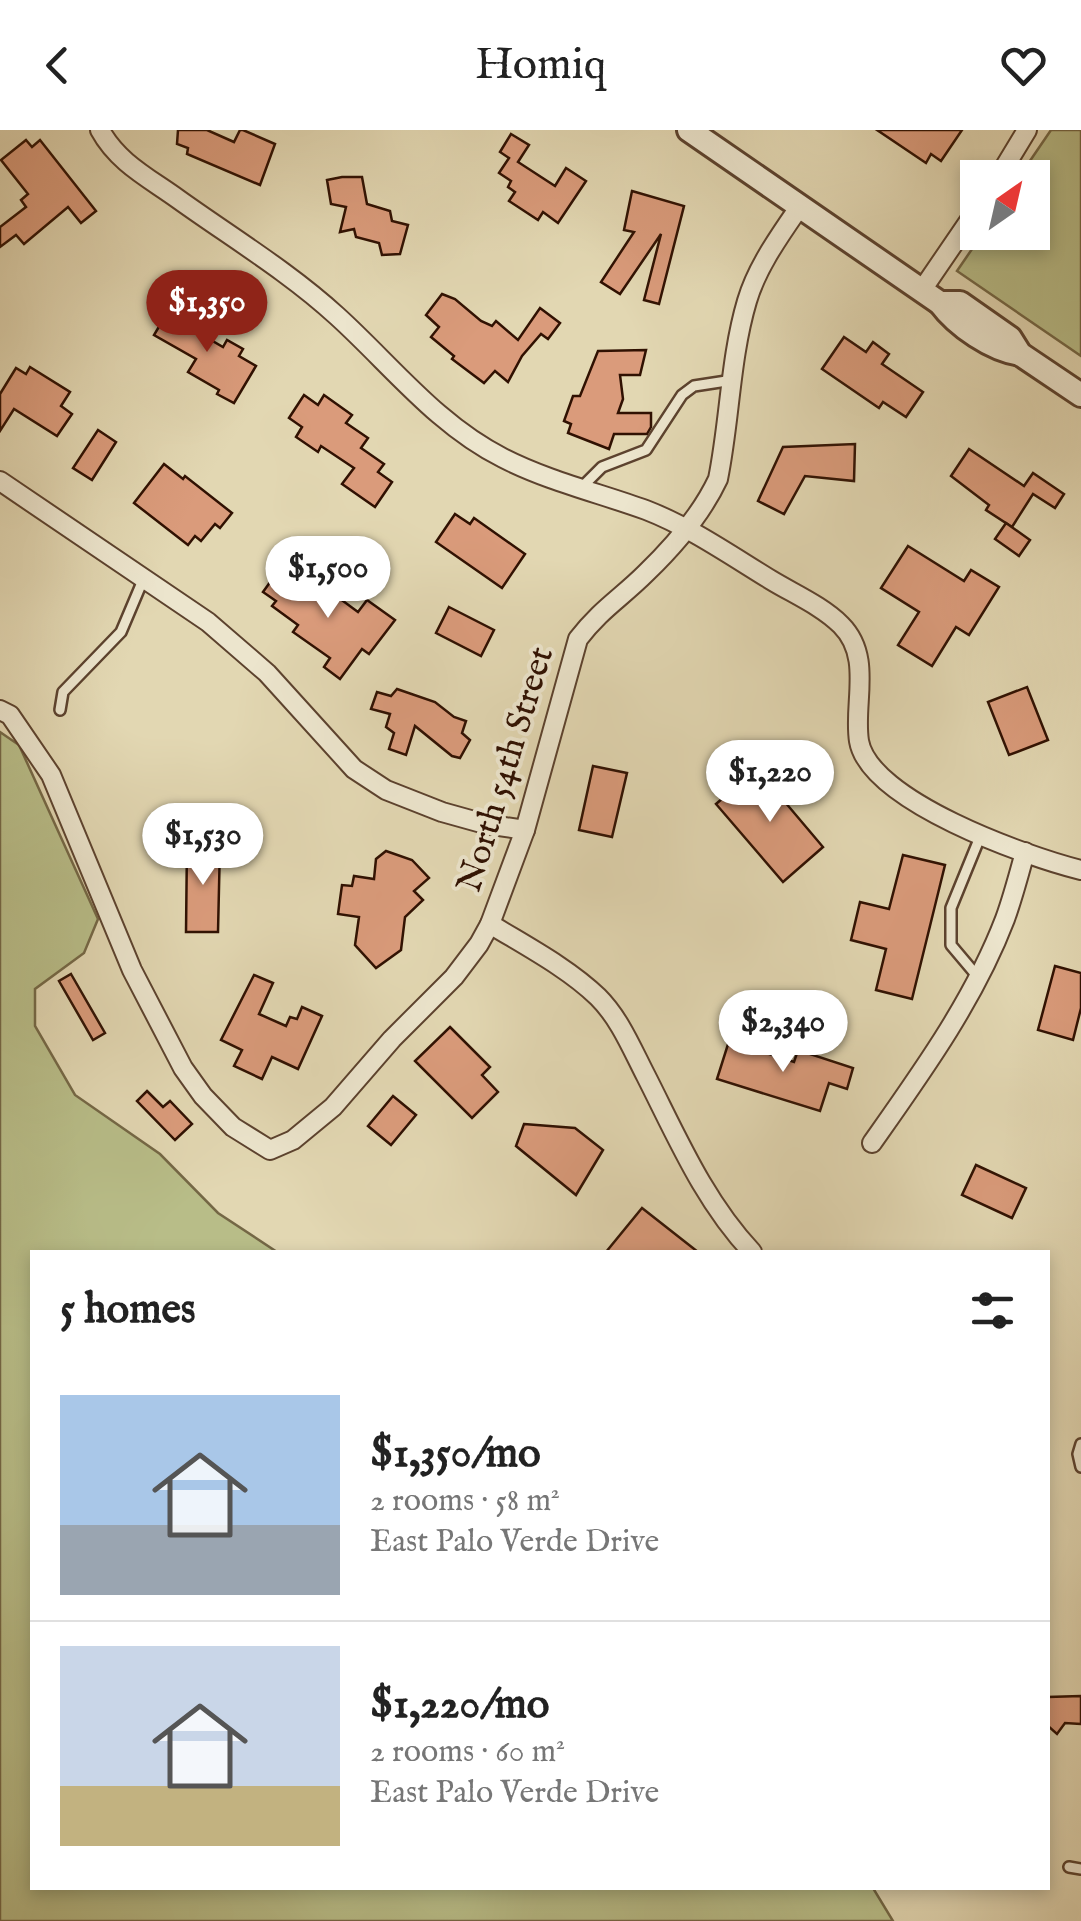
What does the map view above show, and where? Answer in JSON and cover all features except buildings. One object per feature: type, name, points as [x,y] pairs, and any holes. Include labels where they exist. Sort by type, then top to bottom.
[{"type":"street","points":[[100,130],[127,165],[336,314],[447,422],[474,443],[508,461],[686,528],[842,626],[860,663],[860,747],[879,778],[912,802],[982,834],[1081,870]]},
{"type":"street","points":[[689,130],[931,297],[960,303],[1010,338],[1020,354],[1081,395]]},
{"type":"street","points":[[1009,160],[1027,130]]},
{"type":"street","name":"North 54th Street","points":[[0,710],[10,715],[51,776],[132,970],[183,1068],[202,1096],[233,1127],[270,1150],[293,1140],[333,1106],[454,977],[490,924],[526,830],[578,639],[597,614],[647,573],[686,528],[718,479],[747,298],[800,206]]},
{"type":"street","points":[[931,297],[960,242]]},
{"type":"street","points":[[0,481],[208,622],[266,672],[354,769],[386,790],[442,812],[526,830]]},
{"type":"street","points":[[872,1143],[928,1063],[978,977],[1005,918],[1025,852]]},
{"type":"street","points":[[490,924],[598,997],[620,1026],[707,1196],[750,1250]]},
{"type":"lane","points":[[582,488],[602,466],[646,450],[682,396],[694,386],[733,380]]},
{"type":"lane","points":[[60,710],[64,692],[121,632],[144,577]]},
{"type":"lane","points":[[978,977],[951,945],[950,908],[982,834]]},
{"type":"lane","points":[[1081,1444],[1081,1468]]},
{"type":"lane","points":[[1069,1867],[1081,1868]]},
{"type":"green space","points":[[1051,130],[1081,130],[1081,356],[957,271],[971,250],[1050,250],[1050,160],[1031,160]]},
{"type":"green space","points":[[0,732],[19,745],[98,919],[84,953],[35,989],[35,1026],[75,1095],[160,1154],[218,1213],[274,1250],[30,1250],[30,1890],[874,1890],[893,1921],[0,1921]]}]
